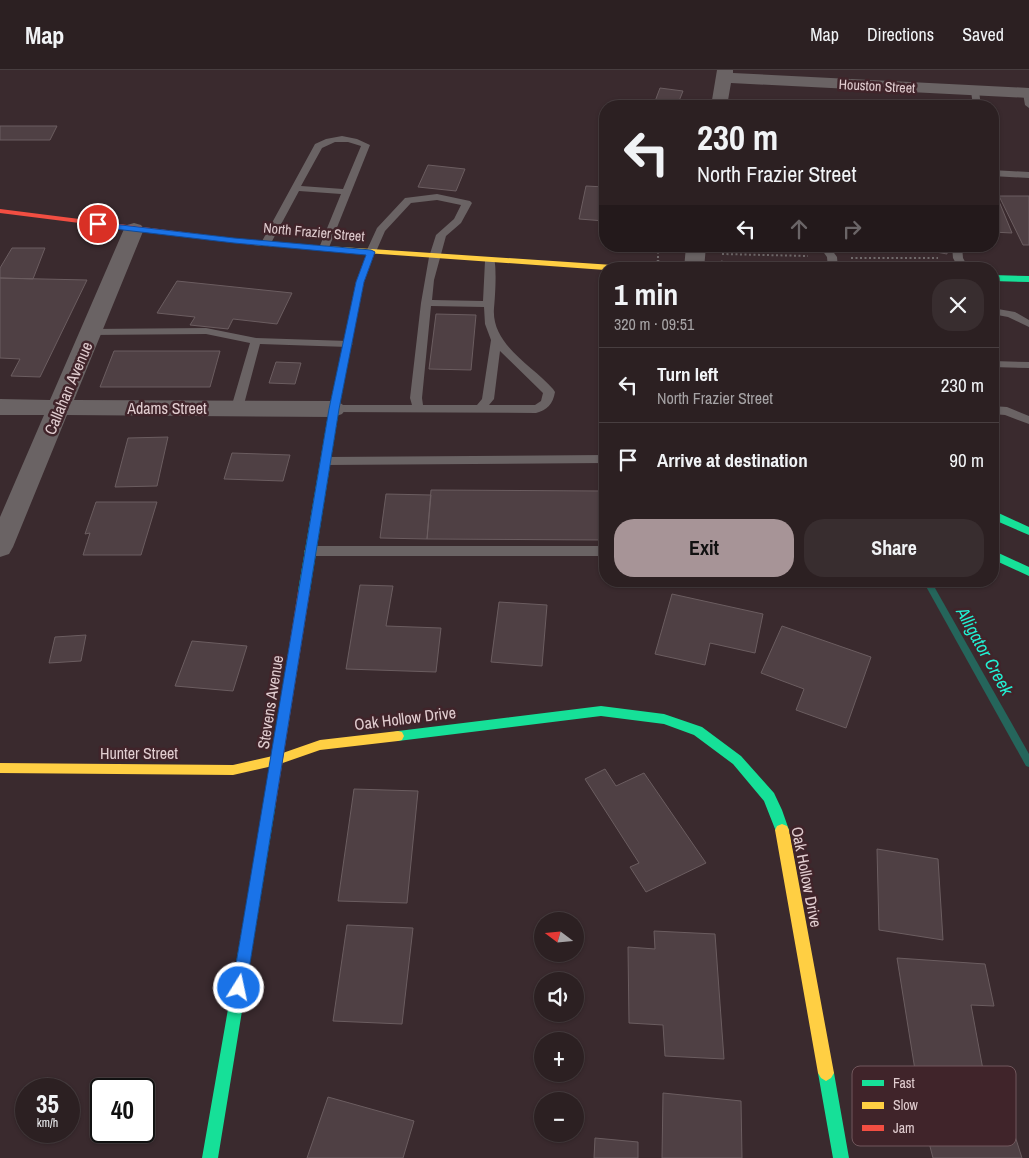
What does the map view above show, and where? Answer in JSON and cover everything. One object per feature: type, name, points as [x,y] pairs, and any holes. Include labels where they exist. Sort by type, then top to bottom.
[{"type":"street","name":"Houston Street","points":[[725,74],[976,99],[1028,97]]},
{"type":"street","points":[[721,100],[725,74]]},
{"type":"street","name":"North Frazier Street","points":[[0,211],[134,229],[266,243],[434,257],[599,267]]},
{"type":"street","name":"Callahan Avenue","points":[[0,547],[134,229]]},
{"type":"street","name":"Stevens Avenue","points":[[210,1158],[278,760],[334,409],[360,282],[371,252]]},
{"type":"street","points":[[999,278],[1029,279]]},
{"type":"street","name":"Adams Street","points":[[0,407],[334,409]]},
{"type":"street","points":[[999,517],[1029,531]]},
{"type":"street","points":[[999,557],[1029,572]]},
{"type":"street","name":"Oak Hollow Drive","points":[[278,760],[320,745],[601,711],[645,714],[686,725],[724,748],[751,774],[776,811],[788,854],[841,1158]]},
{"type":"street","name":"Hunter Street","points":[[0,768],[233,770],[278,760]]},
{"type":"lane","points":[[266,243],[318,146],[327,140],[345,140],[366,145],[324,248]]},
{"type":"lane","points":[[999,173],[1029,175]]},
{"type":"lane","points":[[295,188],[347,192]]},
{"type":"lane","points":[[371,252],[380,230],[408,200],[437,197],[467,203],[458,221],[441,235],[434,257],[426,303],[416,398],[418,410]]},
{"type":"lane","points":[[334,409],[480,410],[536,409],[543,406],[548,399],[549,392],[537,377],[496,340],[489,322],[490,261]]},
{"type":"lane","points":[[426,303],[490,304]]},
{"type":"lane","points":[[999,312],[1011,314],[1029,324]]},
{"type":"lane","points":[[91,332],[206,331],[256,342],[348,344]]},
{"type":"lane","points":[[480,410],[488,399],[496,340]]},
{"type":"lane","points":[[237,408],[256,342]]},
{"type":"lane","points":[[999,364],[1029,364]]},
{"type":"lane","points":[[999,410],[1008,411],[1029,420]]},
{"type":"lane","points":[[326,461],[599,459]]},
{"type":"lane","points":[[311,551],[599,550]]},
{"type":"building","points":[[660,88],[683,91],[679,100],[656,100]]},
{"type":"building","points":[[0,126],[57,126],[50,140],[0,140]]},
{"type":"building","points":[[428,165],[465,169],[456,191],[418,187]]},
{"type":"building","points":[[586,186],[599,187],[599,221],[579,219]]},
{"type":"building","points":[[999,196],[1029,196],[1029,245],[1023,245]]},
{"type":"building","points":[[999,201],[1012,233],[999,232]]},
{"type":"building","points":[[12,248],[45,248],[33,279],[0,278],[0,268]]},
{"type":"building","points":[[0,278],[87,280],[40,377],[11,376],[20,359],[0,358]]},
{"type":"building","points":[[177,281],[292,293],[277,324],[233,319],[228,329],[190,325],[195,317],[157,313]]},
{"type":"building","points":[[436,314],[476,315],[471,370],[429,369]]},
{"type":"building","points":[[114,351],[220,351],[210,387],[100,387]]},
{"type":"building","points":[[276,362],[301,363],[295,384],[269,383]]},
{"type":"building","points":[[168,437],[157,486],[115,487],[128,438]]},
{"type":"building","points":[[232,453],[290,455],[283,481],[224,479]]},
{"type":"building","points":[[431,490],[599,491],[599,540],[427,539]]},
{"type":"building","points":[[386,494],[431,495],[427,539],[380,538]]},
{"type":"building","points":[[96,502],[157,502],[141,555],[83,555],[90,533],[85,534]]},
{"type":"building","points":[[360,585],[393,586],[386,626],[441,628],[436,672],[346,669]]},
{"type":"building","points":[[672,594],[763,614],[755,653],[710,643],[705,665],[655,654]]},
{"type":"building","points":[[499,602],[547,605],[542,666],[491,662]]},
{"type":"building","points":[[782,626],[871,657],[846,728],[796,710],[804,689],[761,673]]},
{"type":"building","points":[[86,635],[81,661],[49,663],[55,637]]},
{"type":"building","points":[[192,641],[247,646],[233,691],[175,686]]},
{"type":"building","points":[[605,769],[616,786],[644,773],[706,863],[646,892],[630,867],[639,863],[585,779]]},
{"type":"building","points":[[354,789],[418,791],[407,903],[338,901]]},
{"type":"building","points":[[877,849],[938,859],[943,940],[879,930]]},
{"type":"building","points":[[347,925],[413,928],[402,1024],[333,1021]]},
{"type":"building","points":[[654,931],[715,934],[724,1059],[665,1056],[663,1025],[629,1023],[628,947],[655,949]]},
{"type":"building","points":[[897,958],[985,964],[994,1006],[971,1005],[982,1066],[914,1066]]},
{"type":"building","points":[[663,1093],[741,1101],[742,1158],[662,1158]]},
{"type":"building","points":[[328,1097],[414,1121],[403,1158],[307,1158]]},
{"type":"building","points":[[595,1138],[638,1142],[638,1158],[594,1158]]},
{"type":"building","points":[[1016,1139],[1022,1158],[933,1158],[930,1146],[1016,1146]]},
{"type":"waterway","name":"Alligator Creek","points":[[930,587],[1029,763]]},
{"type":"traffic: fast","points":[[999,278],[1029,279]]},
{"type":"traffic: fast","points":[[304,591],[334,409],[348,341]]},
{"type":"traffic: fast","points":[[999,517],[1029,531]]},
{"type":"traffic: fast","points":[[999,557],[1029,572]]},
{"type":"traffic: fast","points":[[398,736],[601,711],[664,719],[698,731],[737,760],[769,797],[776,810],[782,830]]},
{"type":"traffic: fast","points":[[210,1158],[270,803]]},
{"type":"traffic: fast","points":[[826,1073],[841,1158]]},
{"type":"traffic: slow","points":[[254,243],[599,267]]},
{"type":"traffic: slow","points":[[0,768],[233,770],[277,760],[320,745],[398,736]]},
{"type":"traffic: slow","points":[[782,830],[826,1073]]},
{"type":"traffic: jam","points":[[0,211],[254,243]]},
{"type":"traffic: jam","points":[[348,341],[360,282],[371,252]]},
{"type":"traffic: jam","points":[[270,803],[304,591]]},
{"type":"route","points":[[98,224],[234,240],[371,252],[360,282],[334,409],[278,760],[239,988]]}]
